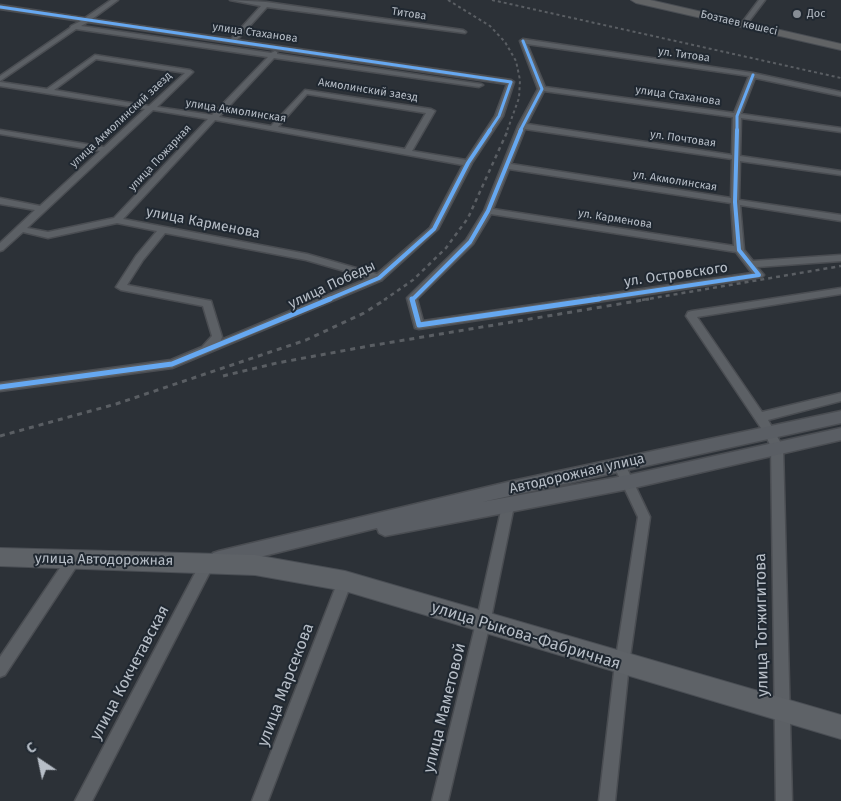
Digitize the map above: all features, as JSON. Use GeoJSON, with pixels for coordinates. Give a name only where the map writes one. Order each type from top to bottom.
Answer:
{"type":"FeatureCollection","features":[{"type":"Feature","properties":{"kind":"highway","name":"Бозтаев көшесі"},"geometry":{"type":"LineString","coordinates":[[636,0],[841,40]]}},
{"type":"Feature","properties":{"kind":"highway","name":"Бозтаев көшесі"},"geometry":{"type":"LineString","coordinates":[[662,0],[841,47]]}},
{"type":"Feature","properties":{"kind":"main road","name":"Автодорожная улица"},"geometry":{"type":"LineString","coordinates":[[208,562],[619,464],[726,441],[765,424],[841,417]]}},
{"type":"Feature","properties":{"kind":"main road","name":"Автодорожная улица"},"geometry":{"type":"LineString","coordinates":[[314,536],[336,536],[508,506],[629,482],[841,434]]}},
{"type":"Feature","properties":{"kind":"main road","name":"улица Автодорожная"},"geometry":{"type":"LineString","coordinates":[[0,557],[208,562]]}},
{"type":"Feature","properties":{"kind":"main road","name":"улица Рыкова-Фабричная"},"geometry":{"type":"LineString","coordinates":[[208,562],[255,565],[344,581],[841,727]]}},
{"type":"Feature","properties":{"kind":"street"},"geometry":{"type":"LineString","coordinates":[[0,79],[73,27],[115,0]]}},
{"type":"Feature","properties":{"kind":"street","name":"Титова"},"geometry":{"type":"LineString","coordinates":[[233,0],[463,32]]}},
{"type":"Feature","properties":{"kind":"street"},"geometry":{"type":"LineString","coordinates":[[277,6],[284,0]]}},
{"type":"Feature","properties":{"kind":"street"},"geometry":{"type":"LineString","coordinates":[[746,22],[762,0]]}},
{"type":"Feature","properties":{"kind":"street"},"geometry":{"type":"LineString","coordinates":[[233,40],[266,4]]}},
{"type":"Feature","properties":{"kind":"street","name":"улица Стаханова"},"geometry":{"type":"LineString","coordinates":[[0,7],[88,18],[506,80]]}},
{"type":"Feature","properties":{"kind":"street"},"geometry":{"type":"LineString","coordinates":[[73,27],[479,85]]}},
{"type":"Feature","properties":{"kind":"street","name":"ул. Титова"},"geometry":{"type":"LineString","coordinates":[[542,89],[523,42],[753,75],[841,94]]}},
{"type":"Feature","properties":{"kind":"street","name":"улица Пожарная"},"geometry":{"type":"LineString","coordinates":[[117,220],[282,47]]}},
{"type":"Feature","properties":{"kind":"street","name":"улица Акмолинский заезд"},"geometry":{"type":"LineString","coordinates":[[0,248],[190,72],[95,57],[49,90]]}},
{"type":"Feature","properties":{"kind":"street","name":"ул. Островского"},"geometry":{"type":"LineString","coordinates":[[488,211],[470,242],[412,298],[419,325],[759,274],[739,250],[735,202],[736,116],[753,75]]}},
{"type":"Feature","properties":{"kind":"street","name":"улица Победы"},"geometry":{"type":"LineString","coordinates":[[0,387],[172,364],[203,353],[379,278],[434,229],[468,163],[499,116],[511,82],[506,80]]}},
{"type":"Feature","properties":{"kind":"street","name":"улица Акмолинская"},"geometry":{"type":"LineString","coordinates":[[0,84],[49,90],[151,109],[408,151],[468,163]]}},
{"type":"Feature","properties":{"kind":"street"},"geometry":{"type":"LineString","coordinates":[[488,211],[522,126],[542,89]]}},
{"type":"Feature","properties":{"kind":"street","name":"улица Стаханова"},"geometry":{"type":"LineString","coordinates":[[542,89],[841,130]]}},
{"type":"Feature","properties":{"kind":"street","name":"Акмолинский заезд"},"geometry":{"type":"LineString","coordinates":[[273,128],[304,92],[431,112],[408,151]]}},
{"type":"Feature","properties":{"kind":"street","name":"ул. Почтовая"},"geometry":{"type":"LineString","coordinates":[[522,126],[841,173]]}},
{"type":"Feature","properties":{"kind":"street"},"geometry":{"type":"LineString","coordinates":[[0,132],[107,150]]}},
{"type":"Feature","properties":{"kind":"street","name":"ул. Акмолинская"},"geometry":{"type":"LineString","coordinates":[[506,166],[841,218]]}},
{"type":"Feature","properties":{"kind":"street"},"geometry":{"type":"LineString","coordinates":[[0,200],[42,209]]}},
{"type":"Feature","properties":{"kind":"street","name":"ул. Карменова"},"geometry":{"type":"LineString","coordinates":[[488,211],[739,250]]}},
{"type":"Feature","properties":{"kind":"street","name":"улица Карменова"},"geometry":{"type":"LineString","coordinates":[[21,229],[48,235],[117,220],[307,257],[379,278]]}},
{"type":"Feature","properties":{"kind":"street"},"geometry":{"type":"LineString","coordinates":[[163,229],[139,258],[121,287],[207,303],[217,337],[203,353]]}},
{"type":"Feature","properties":{"kind":"street"},"geometry":{"type":"LineString","coordinates":[[750,264],[841,258]]}},
{"type":"Feature","properties":{"kind":"street"},"geometry":{"type":"LineString","coordinates":[[777,448],[765,424],[692,318],[692,314],[841,291]]}},
{"type":"Feature","properties":{"kind":"street"},"geometry":{"type":"LineString","coordinates":[[765,424],[841,397]]}},
{"type":"Feature","properties":{"kind":"street"},"geometry":{"type":"LineString","coordinates":[[726,441],[737,457]]}},
{"type":"Feature","properties":{"kind":"street","name":"улица Тогжигитова"},"geometry":{"type":"LineString","coordinates":[[777,448],[784,801]]}},
{"type":"Feature","properties":{"kind":"street"},"geometry":{"type":"LineString","coordinates":[[607,801],[622,664],[644,517],[619,464]]}},
{"type":"Feature","properties":{"kind":"street","name":"улица Маметовой"},"geometry":{"type":"LineString","coordinates":[[440,801],[483,623],[508,506]]}},
{"type":"Feature","properties":{"kind":"street"},"geometry":{"type":"LineString","coordinates":[[0,670],[73,560]]}},
{"type":"Feature","properties":{"kind":"street","name":"улица Кокчетавская"},"geometry":{"type":"LineString","coordinates":[[83,801],[208,562]]}},
{"type":"Feature","properties":{"kind":"street","name":"улица Марсекова"},"geometry":{"type":"LineString","coordinates":[[260,801],[344,581]]}},
{"type":"Feature","properties":{"kind":"railway"},"geometry":{"type":"LineString","coordinates":[[448,0],[490,26],[505,42],[516,61],[520,80],[519,98],[507,131]]}},
{"type":"Feature","properties":{"kind":"railway"},"geometry":{"type":"LineString","coordinates":[[492,0],[841,78]]}},
{"type":"Feature","properties":{"kind":"railway"},"geometry":{"type":"LineString","coordinates":[[384,300],[413,280],[446,248],[468,218],[508,130]]}},
{"type":"Feature","properties":{"kind":"railway"},"geometry":{"type":"LineString","coordinates":[[642,300],[841,266]]}},
{"type":"Feature","properties":{"kind":"railway"},"geometry":{"type":"LineString","coordinates":[[0,436],[116,404],[306,340],[364,313],[386,299]]}},
{"type":"Feature","properties":{"kind":"railway"},"geometry":{"type":"LineString","coordinates":[[223,376],[277,363],[369,346],[649,299]]}},
{"type":"Feature","properties":{"kind":"cycle path"},"geometry":{"type":"LineString","coordinates":[[0,7],[511,82],[499,116],[468,163],[434,229],[379,278],[172,364],[0,387]]}},
{"type":"Feature","properties":{"kind":"cycle path"},"geometry":{"type":"LineString","coordinates":[[523,41],[542,89],[522,126],[488,211],[470,242],[412,298],[419,325],[759,275],[739,250],[735,202],[737,116],[753,75]]}},
{"type":"Feature","properties":{"kind":"place","name":"Дос"},"geometry":{"type":"Point","coordinates":[797,14]}}]}
